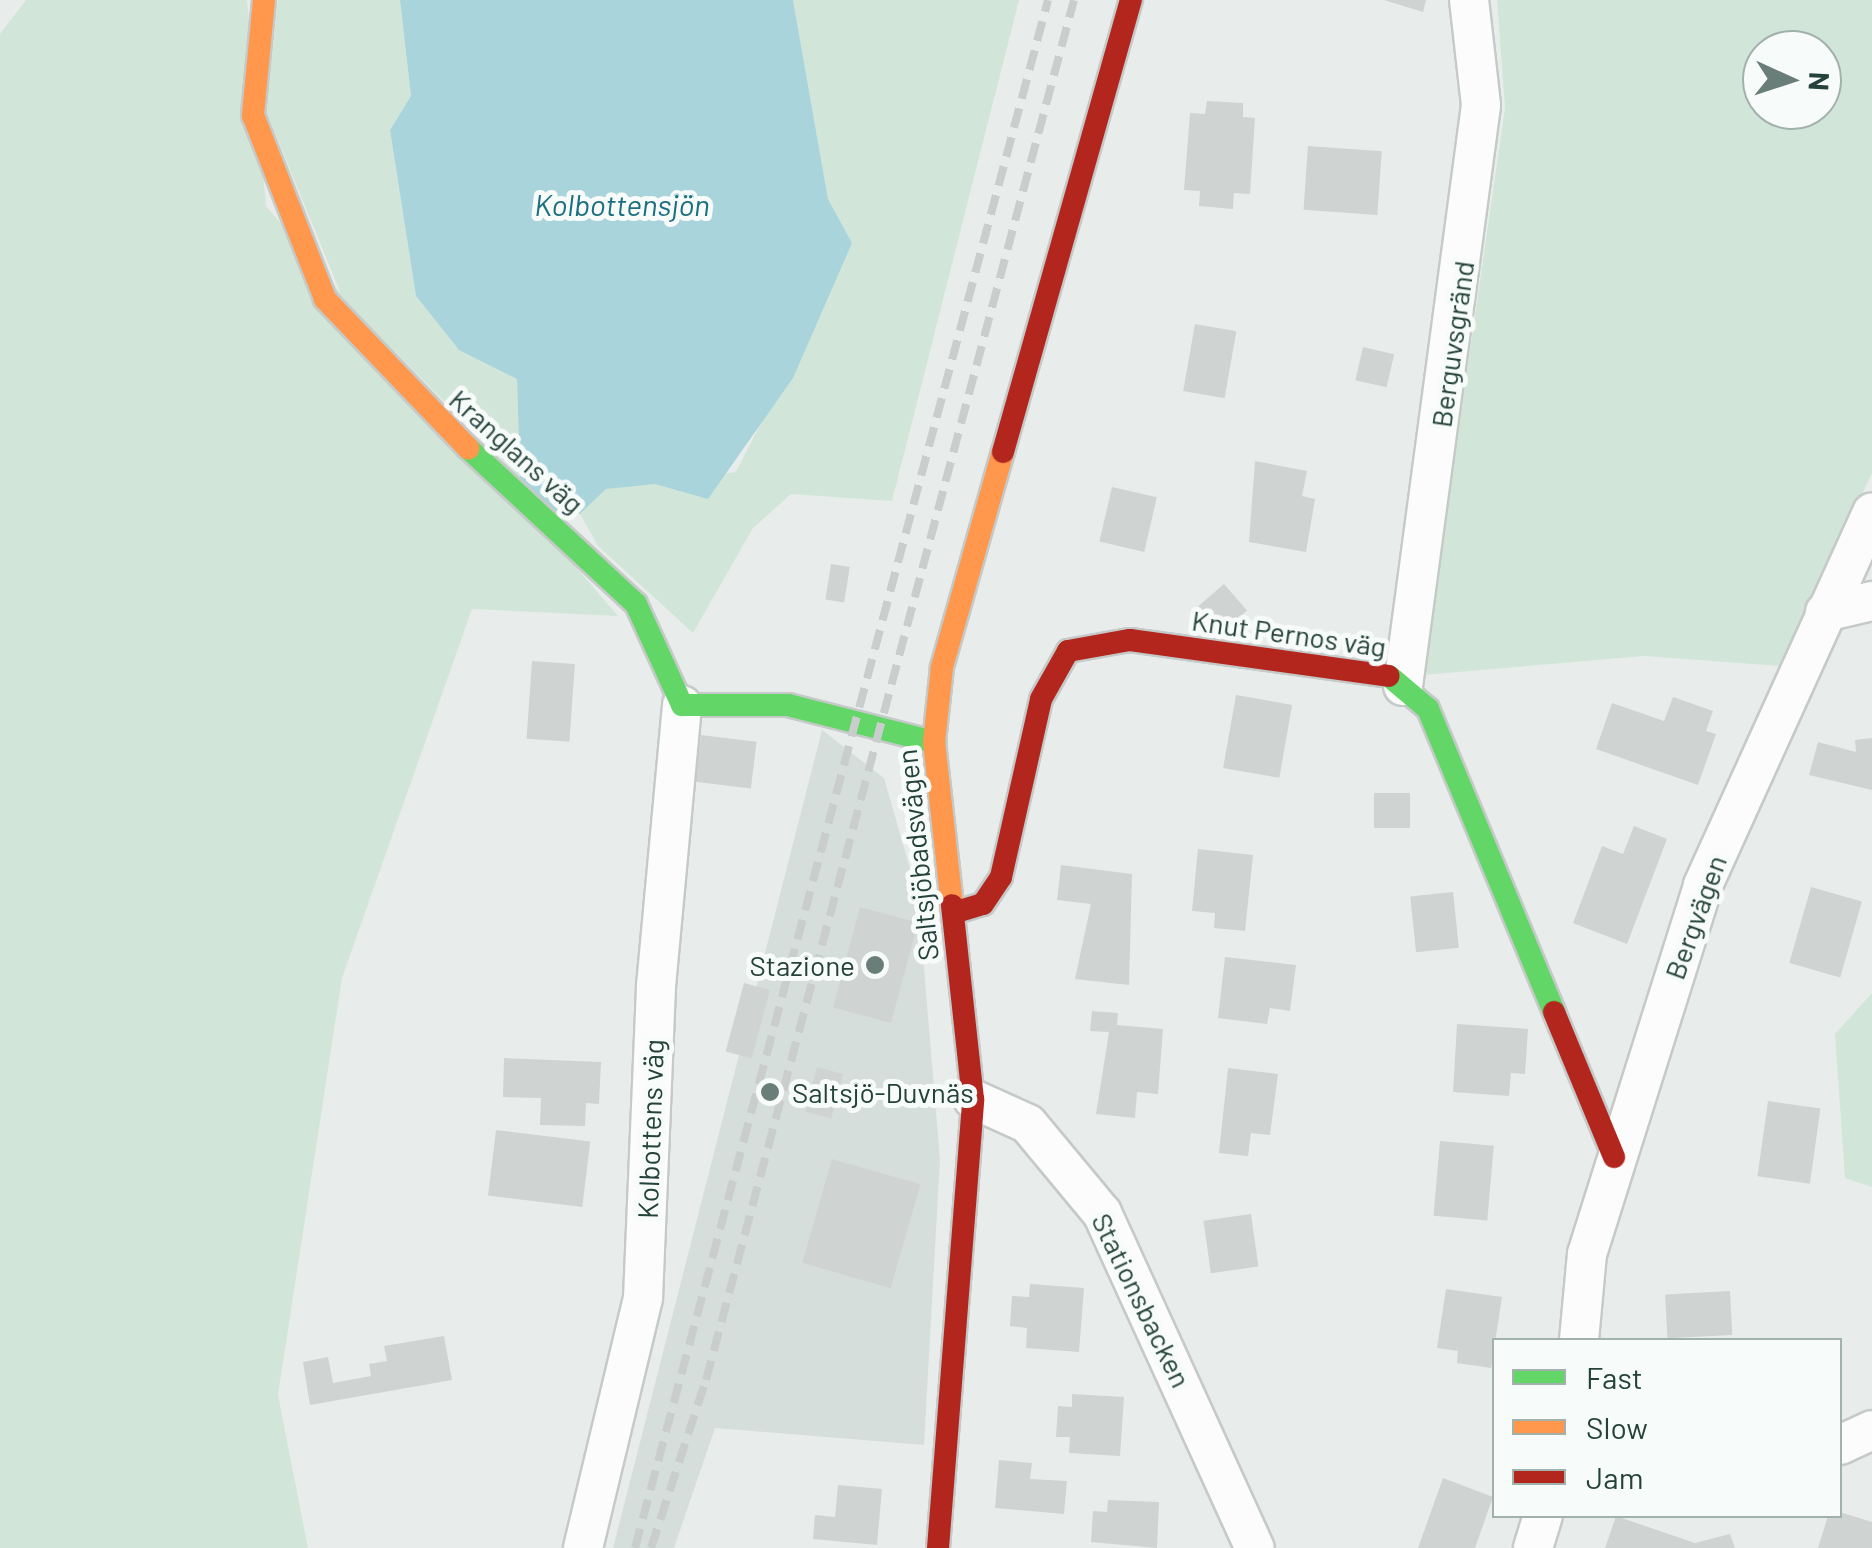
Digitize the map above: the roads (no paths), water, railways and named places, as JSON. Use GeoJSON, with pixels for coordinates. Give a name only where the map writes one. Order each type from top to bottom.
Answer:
{"type":"FeatureCollection","features":[{"type":"Feature","properties":{"kind":"street","name":"Kranglans väg"},"geometry":{"type":"LineString","coordinates":[[264,0],[252,115],[325,299],[392,378],[636,604],[682,705]]}},
{"type":"Feature","properties":{"kind":"street","name":"Saltsjöbadsvägen"},"geometry":{"type":"LineString","coordinates":[[938,1548],[973,1100],[934,742],[955,598],[1131,0]]}},
{"type":"Feature","properties":{"kind":"street","name":"Berguvsgränd"},"geometry":{"type":"LineString","coordinates":[[1403,686],[1481,106],[1469,0]]}},
{"type":"Feature","properties":{"kind":"street","name":"Bergvägen"},"geometry":{"type":"LineString","coordinates":[[1579,1338],[1587,1254],[1614,1157],[1703,885],[1872,513]]}},
{"type":"Feature","properties":{"kind":"street"},"geometry":{"type":"LineString","coordinates":[[1826,612],[1872,601]]}},
{"type":"Feature","properties":{"kind":"street","name":"Knut Pernos väg"},"geometry":{"type":"LineString","coordinates":[[952,913],[983,904],[1001,876],[1041,700],[1068,650],[1130,640],[1392,676],[1428,709],[1614,1157]]}},
{"type":"Feature","properties":{"kind":"street"},"geometry":{"type":"LineString","coordinates":[[682,705],[788,705],[934,742]]}},
{"type":"Feature","properties":{"kind":"street","name":"Kolbottens väg"},"geometry":{"type":"LineString","coordinates":[[583,1548],[643,1298],[656,986],[682,705]]}},
{"type":"Feature","properties":{"kind":"street","name":"Stationsbacken"},"geometry":{"type":"LineString","coordinates":[[973,1100],[1028,1124],[1102,1214],[1254,1548]]}},
{"type":"Feature","properties":{"kind":"street"},"geometry":{"type":"LineString","coordinates":[[1842,1444],[1872,1430]]}},
{"type":"Feature","properties":{"kind":"street"},"geometry":{"type":"LineString","coordinates":[[1533,1548],[1542,1518]]}},
{"type":"Feature","properties":{"kind":"water","name":"Kolbottensjön"},"geometry":{"type":"Polygon","coordinates":[[[400,0],[793,0],[828,199],[852,243],[793,378],[708,499],[655,484],[606,489],[580,514],[555,511],[520,478],[517,379],[459,350],[416,296],[390,130],[411,96],[400,0]]]}},
{"type":"Feature","properties":{"kind":"railway"},"geometry":{"type":"LineString","coordinates":[[635,1548],[1048,0]]}},
{"type":"Feature","properties":{"kind":"railway"},"geometry":{"type":"LineString","coordinates":[[651,1548],[706,1380],[1074,0]]}},
{"type":"Feature","properties":{"kind":"place","name":"Stazione"},"geometry":{"type":"Point","coordinates":[875,965]}},
{"type":"Feature","properties":{"kind":"place","name":"Saltsjö-Duvnäs"},"geometry":{"type":"Point","coordinates":[770,1092]}}]}
